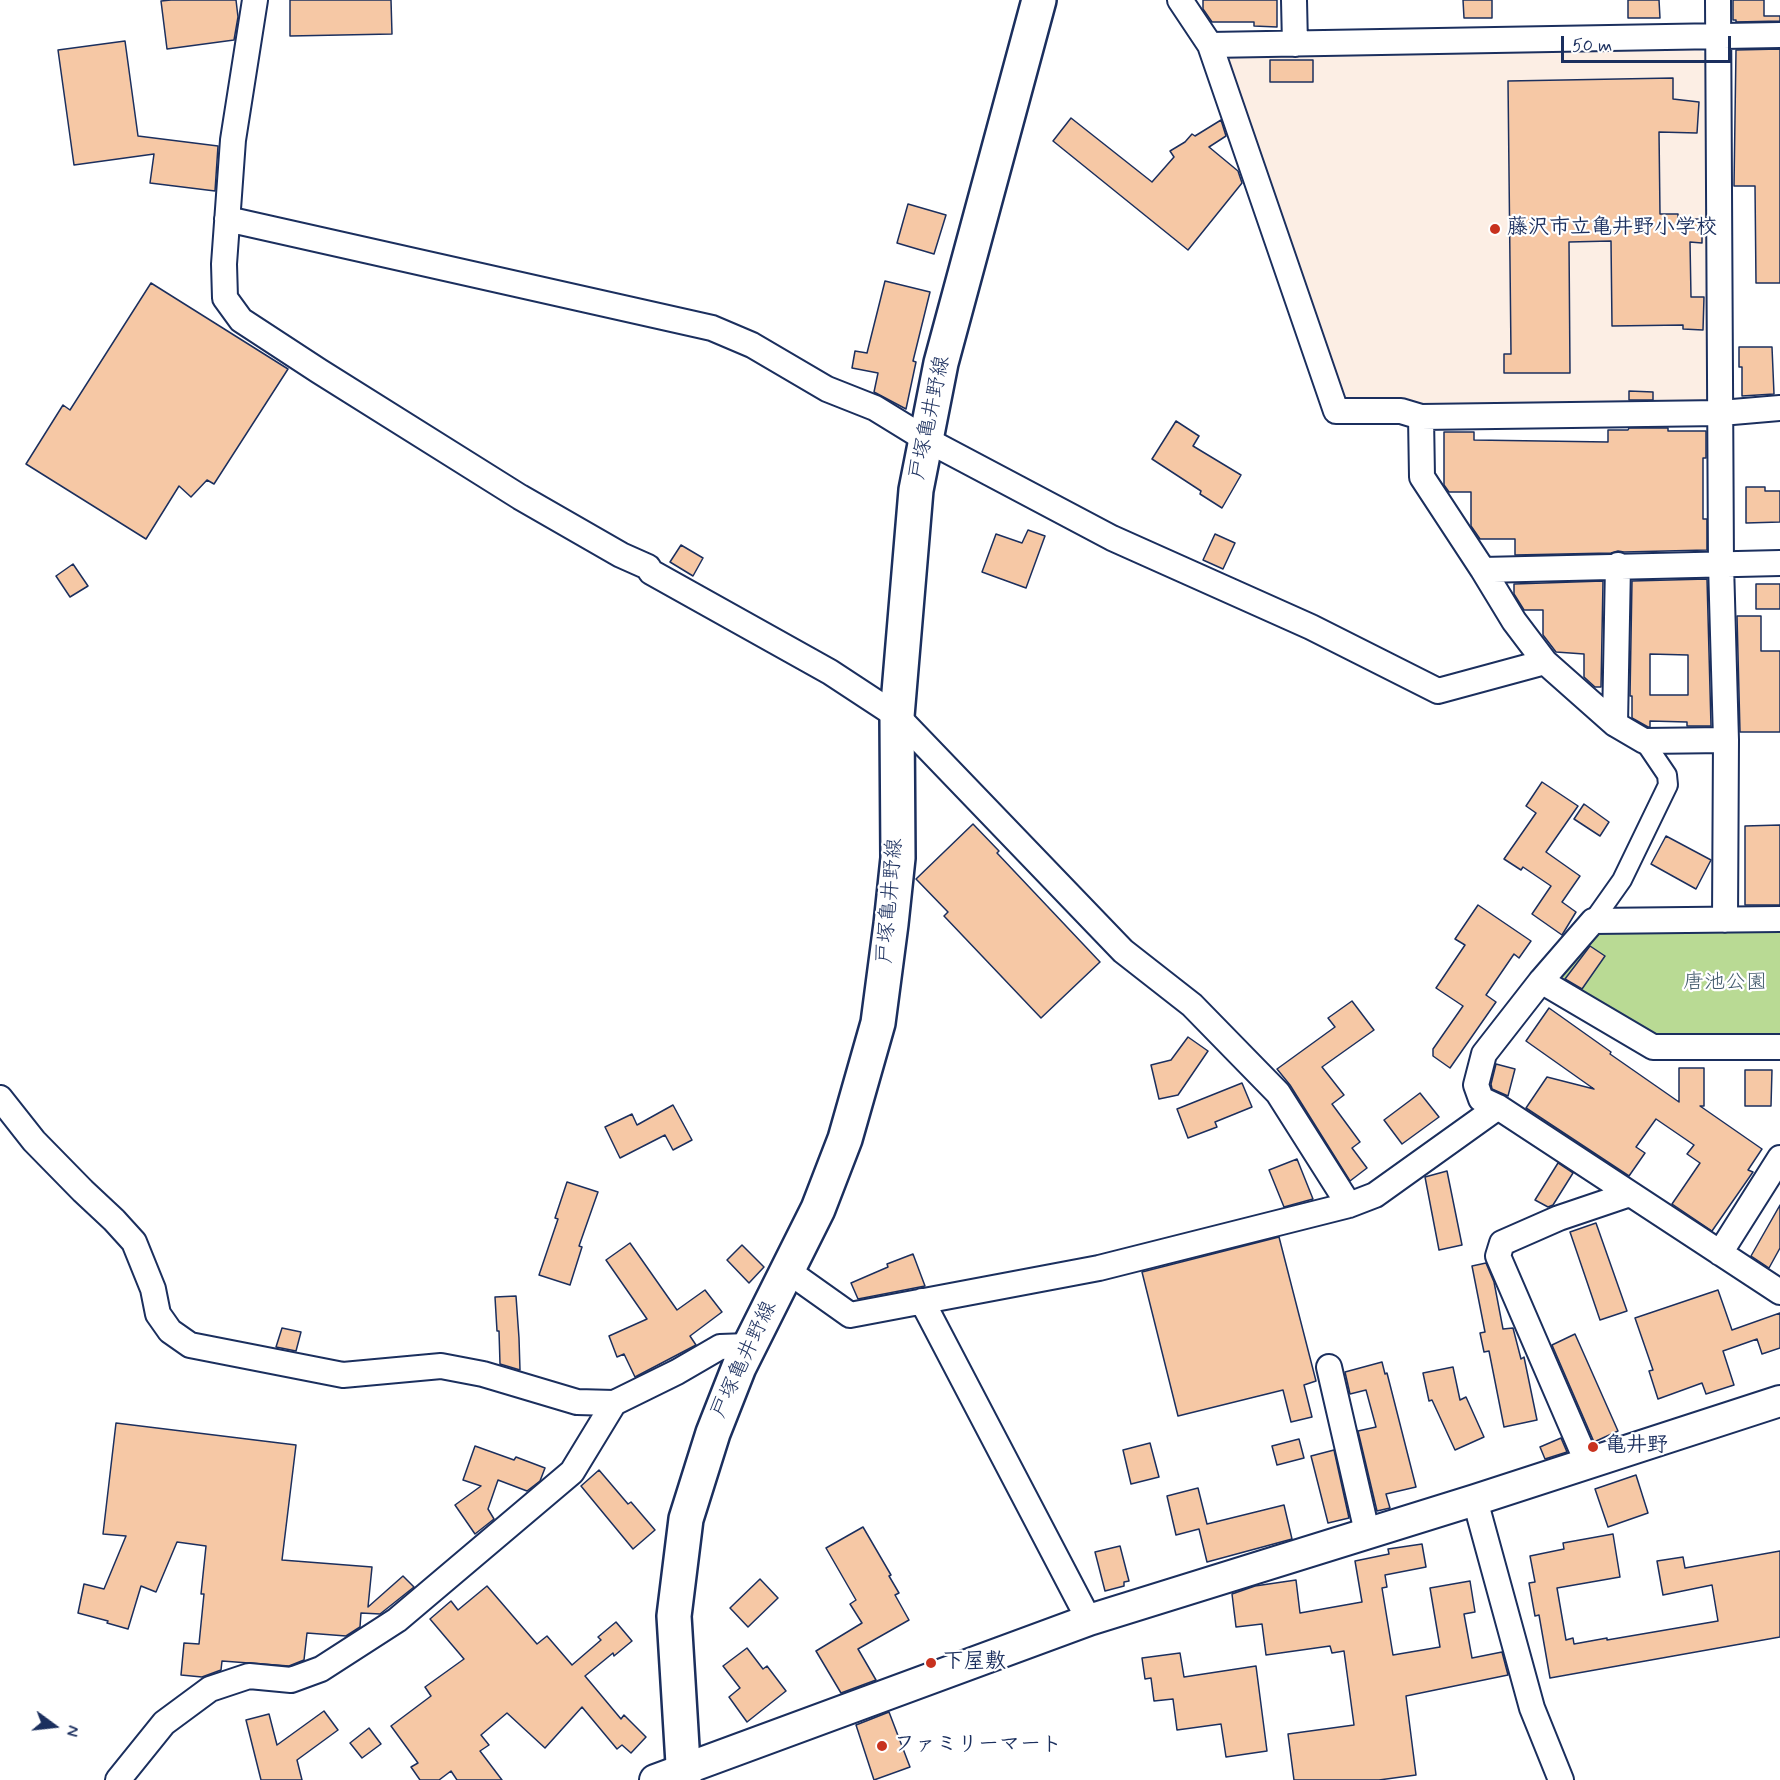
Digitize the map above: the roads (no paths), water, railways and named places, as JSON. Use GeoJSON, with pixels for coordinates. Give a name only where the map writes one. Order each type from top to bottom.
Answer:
{"type":"FeatureCollection","features":[{"type":"Feature","properties":{"kind":"main road","name":"戸塚亀井野線"},"geometry":{"type":"LineString","coordinates":[[674,1777],[674,1616],[686,1519],[713,1433],[748,1346],[818,1209],[845,1139],[878,1023],[898,858],[897,716],[916,489],[941,363],[1039,0]]}},
{"type":"Feature","properties":{"kind":"street"},"geometry":{"type":"LineString","coordinates":[[255,0],[233,140],[224,264],[225,298],[241,320],[520,497],[621,555],[648,567],[651,572],[830,672],[897,716],[1123,951],[1192,1005],[1278,1093],[1349,1205]]}},
{"type":"Feature","properties":{"kind":"street"},"geometry":{"type":"LineString","coordinates":[[1180,0],[1210,45],[1336,411],[1401,411],[1421,417],[1721,413],[1780,408]]}},
{"type":"Feature","properties":{"kind":"street"},"geometry":{"type":"LineString","coordinates":[[1294,0],[1295,44]]}},
{"type":"Feature","properties":{"kind":"street"},"geometry":{"type":"LineString","coordinates":[[1718,0],[1721,564],[1726,740],[1725,920]]}},
{"type":"Feature","properties":{"kind":"street"},"geometry":{"type":"LineString","coordinates":[[1210,45],[1780,34]]}},
{"type":"Feature","properties":{"kind":"street"},"geometry":{"type":"LineString","coordinates":[[227,219],[712,328],[752,345],[827,389],[875,408],[927,440],[1112,538],[1311,627],[1438,691],[1545,662]]}},
{"type":"Feature","properties":{"kind":"street"},"geometry":{"type":"LineString","coordinates":[[1421,417],[1422,477],[1514,621],[1545,662],[1615,724],[1644,741],[1667,775],[1668,785],[1622,880],[1593,921],[1541,981],[1484,1054],[1476,1085],[1481,1099],[1498,1107],[1780,1292]]}},
{"type":"Feature","properties":{"kind":"street"},"geometry":{"type":"LineString","coordinates":[[1483,570],[1618,565],[1780,563]]}},
{"type":"Feature","properties":{"kind":"street"},"geometry":{"type":"LineString","coordinates":[[1615,724],[1618,565]]}},
{"type":"Feature","properties":{"kind":"street"},"geometry":{"type":"LineString","coordinates":[[1644,741],[1726,740]]}},
{"type":"Feature","properties":{"kind":"street"},"geometry":{"type":"LineString","coordinates":[[1593,921],[1780,919]]}},
{"type":"Feature","properties":{"kind":"street"},"geometry":{"type":"LineString","coordinates":[[1541,981],[1653,1047],[1780,1047]]}},
{"type":"Feature","properties":{"kind":"street"},"geometry":{"type":"LineString","coordinates":[[0,1098],[34,1141],[134,1242],[150,1281],[158,1314],[171,1331],[190,1345],[343,1376],[441,1366],[483,1374],[577,1402],[614,1403],[677,1372],[720,1347],[748,1346]]}},
{"type":"Feature","properties":{"kind":"street"},"geometry":{"type":"LineString","coordinates":[[788,1270],[850,1315],[1099,1268],[1349,1205],[1375,1195],[1498,1107]]}},
{"type":"Feature","properties":{"kind":"street"},"geometry":{"type":"LineString","coordinates":[[1720,1253],[1780,1158]]}},
{"type":"Feature","properties":{"kind":"street"},"geometry":{"type":"LineString","coordinates":[[1587,1462],[1498,1256],[1502,1244],[1559,1218],[1630,1194]]}},
{"type":"Feature","properties":{"kind":"street"},"geometry":{"type":"LineString","coordinates":[[922,1301],[1089,1620]]}},
{"type":"Feature","properties":{"kind":"street"},"geometry":{"type":"LineString","coordinates":[[1329,1367],[1366,1532]]}},
{"type":"Feature","properties":{"kind":"street"},"geometry":{"type":"LineString","coordinates":[[674,1777],[1089,1620],[1366,1532],[1475,1500],[1780,1401]]}},
{"type":"Feature","properties":{"kind":"street"},"geometry":{"type":"LineString","coordinates":[[118,1780],[164,1723],[210,1689],[249,1676],[291,1680],[301,1677],[321,1669],[397,1620],[572,1472],[614,1403]]}},
{"type":"Feature","properties":{"kind":"street"},"geometry":{"type":"LineString","coordinates":[[1475,1500],[1532,1708],[1561,1780]]}},
{"type":"Feature","properties":{"kind":"place","name":"藤沢市立亀井野小学校"},"geometry":{"type":"Point","coordinates":[1495,229]}},
{"type":"Feature","properties":{"kind":"place","name":"亀井野"},"geometry":{"type":"Point","coordinates":[1593,1447]}},
{"type":"Feature","properties":{"kind":"place","name":"下屋敷"},"geometry":{"type":"Point","coordinates":[931,1663]}},
{"type":"Feature","properties":{"kind":"place","name":"ファミリーマート"},"geometry":{"type":"Point","coordinates":[882,1746]}},
{"type":"Feature","properties":{"kind":"park label","name":"唐池公園"},"geometry":{"type":"Point","coordinates":[1725,984]}}]}
